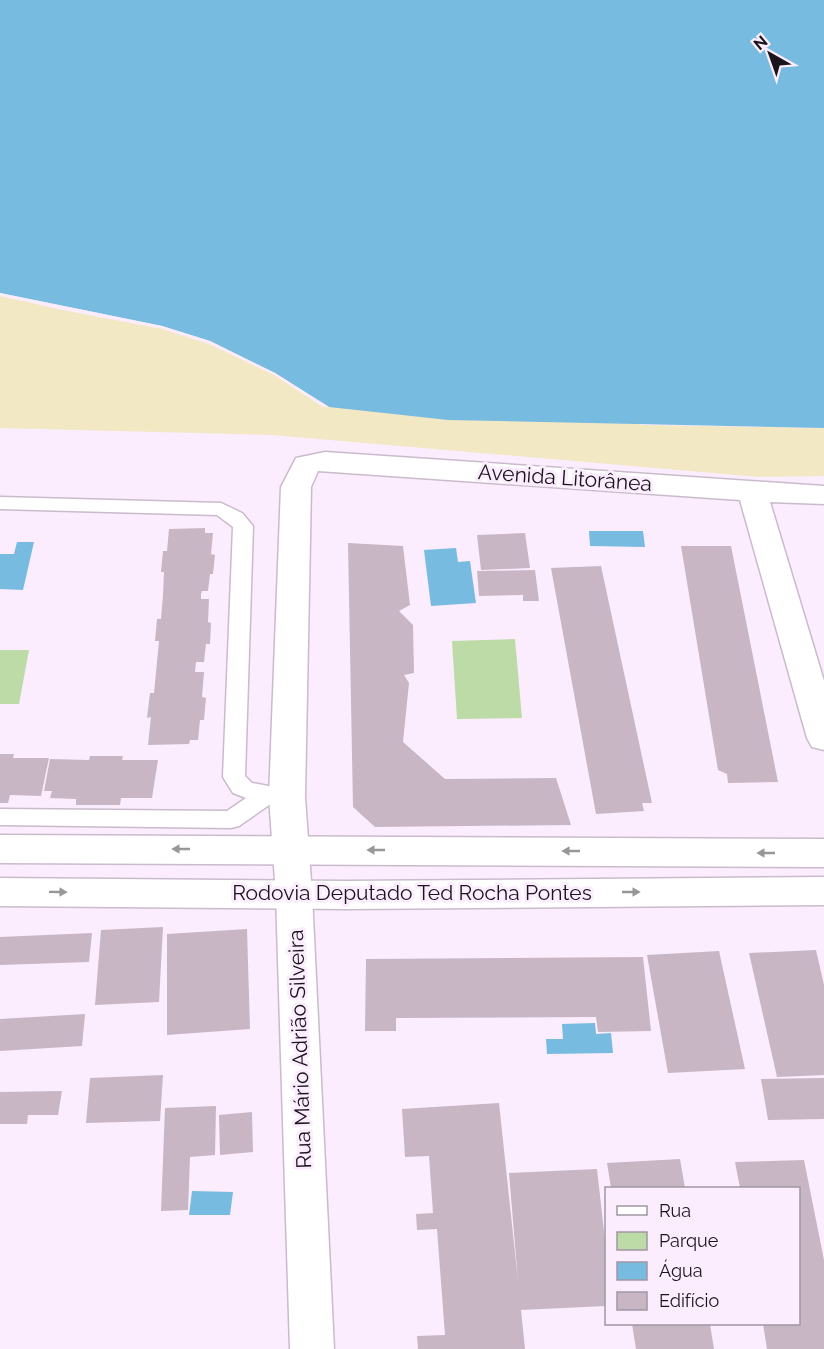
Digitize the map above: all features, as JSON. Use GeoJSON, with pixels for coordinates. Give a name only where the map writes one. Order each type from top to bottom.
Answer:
{"type":"FeatureCollection","features":[{"type":"Feature","properties":{"kind":"street","name":"Avenida Litorânea"},"geometry":{"type":"LineString","coordinates":[[306,464],[325,461],[824,495]]}},
{"type":"Feature","properties":{"kind":"street","name":"Rua Mário Adrião Silveira"},"geometry":{"type":"LineString","coordinates":[[306,464],[296,487],[277,796],[289,850],[294,895],[312,1349]]}},
{"type":"Feature","properties":{"kind":"street"},"geometry":{"type":"LineString","coordinates":[[752,491],[824,738]]}},
{"type":"Feature","properties":{"kind":"street","name":"Rodovia Deputado Ted Rocha Pontes"},"geometry":{"type":"LineString","coordinates":[[0,849],[824,853]]}},
{"type":"Feature","properties":{"kind":"street","name":"Rodovia Deputado Ted Rocha Pontes"},"geometry":{"type":"LineString","coordinates":[[0,891],[294,895],[824,891]]}},
{"type":"Feature","properties":{"kind":"lane"},"geometry":{"type":"LineString","coordinates":[[0,503],[220,509],[235,517],[243,526],[233,771],[241,787],[277,796]]}},
{"type":"Feature","properties":{"kind":"lane"},"geometry":{"type":"LineString","coordinates":[[0,817],[231,820],[277,796]]}},
{"type":"Feature","properties":{"kind":"green space"},"geometry":{"type":"Polygon","coordinates":[[[515,639],[522,718],[457,719],[452,641],[515,639]]]}},
{"type":"Feature","properties":{"kind":"green space"},"geometry":{"type":"Polygon","coordinates":[[[0,650],[29,650],[19,704],[0,704],[0,650]]]}},
{"type":"Feature","properties":{"kind":"sand"},"geometry":{"type":"Polygon","coordinates":[[[0,293],[642,425],[824,428],[824,476],[759,477],[272,435],[0,428],[0,293]]]}},
{"type":"Feature","properties":{"kind":"water"},"geometry":{"type":"Polygon","coordinates":[[[0,0],[824,0],[824,428],[448,420],[329,407],[275,373],[210,341],[162,326],[0,293],[0,0]]]}},
{"type":"Feature","properties":{"kind":"water"},"geometry":{"type":"Polygon","coordinates":[[[589,531],[643,531],[645,547],[590,546],[589,531]]]}},
{"type":"Feature","properties":{"kind":"water"},"geometry":{"type":"Polygon","coordinates":[[[17,542],[34,542],[23,590],[0,589],[0,554],[14,554],[17,542]]]}},
{"type":"Feature","properties":{"kind":"water"},"geometry":{"type":"Polygon","coordinates":[[[456,548],[458,562],[470,561],[476,603],[431,606],[424,550],[456,548]]]}},
{"type":"Feature","properties":{"kind":"water"},"geometry":{"type":"Polygon","coordinates":[[[595,1023],[596,1034],[611,1033],[613,1053],[547,1054],[546,1039],[563,1039],[562,1024],[595,1023]]]}},
{"type":"Feature","properties":{"kind":"water"},"geometry":{"type":"Polygon","coordinates":[[[192,1191],[233,1192],[230,1215],[189,1215],[192,1191]]]}},
{"type":"Feature","properties":{"kind":"pier"},"geometry":{"type":"Polygon","coordinates":[[[0,293],[162,326],[210,341],[275,373],[329,407],[323,407],[274,375],[209,344],[162,329],[0,296],[0,293]]]}},
{"type":"Feature","properties":{"kind":"building"},"geometry":{"type":"Polygon","coordinates":[[[205,528],[205,533],[213,533],[211,554],[215,555],[208,591],[202,591],[201,594],[201,599],[209,599],[210,644],[206,644],[204,662],[196,662],[195,672],[204,672],[202,697],[206,698],[204,720],[200,720],[198,740],[190,740],[189,744],[148,745],[151,717],[147,718],[150,693],[154,693],[159,641],[155,641],[157,619],[161,619],[163,595],[164,572],[161,572],[163,551],[167,551],[169,529],[205,528]]]}},
{"type":"Feature","properties":{"kind":"building"},"geometry":{"type":"Polygon","coordinates":[[[525,533],[530,568],[481,570],[477,535],[525,533]]]}},
{"type":"Feature","properties":{"kind":"building"},"geometry":{"type":"Polygon","coordinates":[[[348,543],[403,546],[410,605],[399,611],[413,625],[414,673],[404,675],[409,683],[403,742],[445,779],[556,778],[571,825],[375,827],[353,807],[348,543]]]}},
{"type":"Feature","properties":{"kind":"building"},"geometry":{"type":"Polygon","coordinates":[[[681,546],[731,546],[778,782],[728,783],[727,774],[718,770],[681,546]]]}},
{"type":"Feature","properties":{"kind":"building"},"geometry":{"type":"Polygon","coordinates":[[[601,566],[652,803],[642,803],[644,811],[596,814],[551,568],[601,566]]]}},
{"type":"Feature","properties":{"kind":"building"},"geometry":{"type":"Polygon","coordinates":[[[535,570],[539,601],[523,601],[523,595],[479,596],[477,571],[535,570]]]}},
{"type":"Feature","properties":{"kind":"building"},"geometry":{"type":"Polygon","coordinates":[[[0,754],[14,754],[13,758],[49,758],[41,796],[10,795],[8,803],[0,803],[0,754]]]}},
{"type":"Feature","properties":{"kind":"building"},"geometry":{"type":"Polygon","coordinates":[[[90,756],[123,756],[122,760],[158,760],[152,798],[121,798],[120,805],[76,805],[76,799],[50,798],[52,791],[44,791],[50,759],[89,760],[90,756]]]}},
{"type":"Feature","properties":{"kind":"building"},"geometry":{"type":"Polygon","coordinates":[[[163,927],[159,1002],[95,1005],[101,930],[163,927]]]}},
{"type":"Feature","properties":{"kind":"building"},"geometry":{"type":"Polygon","coordinates":[[[247,929],[250,1029],[167,1035],[167,934],[247,929]]]}},
{"type":"Feature","properties":{"kind":"building"},"geometry":{"type":"Polygon","coordinates":[[[92,933],[89,962],[0,965],[0,937],[92,933]]]}},
{"type":"Feature","properties":{"kind":"building"},"geometry":{"type":"Polygon","coordinates":[[[816,950],[824,985],[824,1075],[777,1077],[749,953],[816,950]]]}},
{"type":"Feature","properties":{"kind":"building"},"geometry":{"type":"Polygon","coordinates":[[[719,951],[745,1069],[668,1073],[647,955],[719,951]]]}},
{"type":"Feature","properties":{"kind":"building"},"geometry":{"type":"Polygon","coordinates":[[[643,957],[651,1031],[598,1032],[596,1017],[396,1018],[396,1031],[365,1031],[366,959],[643,957]]]}},
{"type":"Feature","properties":{"kind":"building"},"geometry":{"type":"Polygon","coordinates":[[[85,1014],[82,1046],[0,1051],[0,1019],[85,1014]]]}},
{"type":"Feature","properties":{"kind":"building"},"geometry":{"type":"Polygon","coordinates":[[[163,1075],[160,1121],[86,1123],[90,1078],[163,1075]]]}},
{"type":"Feature","properties":{"kind":"building"},"geometry":{"type":"Polygon","coordinates":[[[824,1078],[824,1119],[768,1120],[761,1079],[824,1078]]]}},
{"type":"Feature","properties":{"kind":"building"},"geometry":{"type":"Polygon","coordinates":[[[62,1091],[58,1115],[28,1115],[27,1124],[0,1124],[0,1092],[62,1091]]]}},
{"type":"Feature","properties":{"kind":"building"},"geometry":{"type":"Polygon","coordinates":[[[499,1103],[518,1281],[509,1173],[597,1169],[605,1240],[605,1306],[521,1310],[525,1349],[418,1349],[417,1336],[445,1335],[437,1229],[417,1230],[416,1214],[433,1213],[429,1156],[405,1157],[402,1109],[499,1103]]]}},
{"type":"Feature","properties":{"kind":"building"},"geometry":{"type":"Polygon","coordinates":[[[216,1106],[215,1155],[190,1157],[188,1210],[161,1211],[165,1108],[216,1106]]]}},
{"type":"Feature","properties":{"kind":"building"},"geometry":{"type":"Polygon","coordinates":[[[252,1112],[253,1152],[220,1155],[219,1115],[252,1112]]]}},
{"type":"Feature","properties":{"kind":"building"},"geometry":{"type":"Polygon","coordinates":[[[680,1159],[685,1187],[611,1187],[607,1163],[680,1159]]]}},
{"type":"Feature","properties":{"kind":"building"},"geometry":{"type":"Polygon","coordinates":[[[804,1160],[824,1260],[824,1349],[767,1349],[763,1325],[800,1325],[800,1187],[740,1187],[735,1162],[804,1160]]]}},
{"type":"Feature","properties":{"kind":"building"},"geometry":{"type":"Polygon","coordinates":[[[632,1325],[710,1325],[714,1349],[636,1349],[632,1325]]]}}]}
